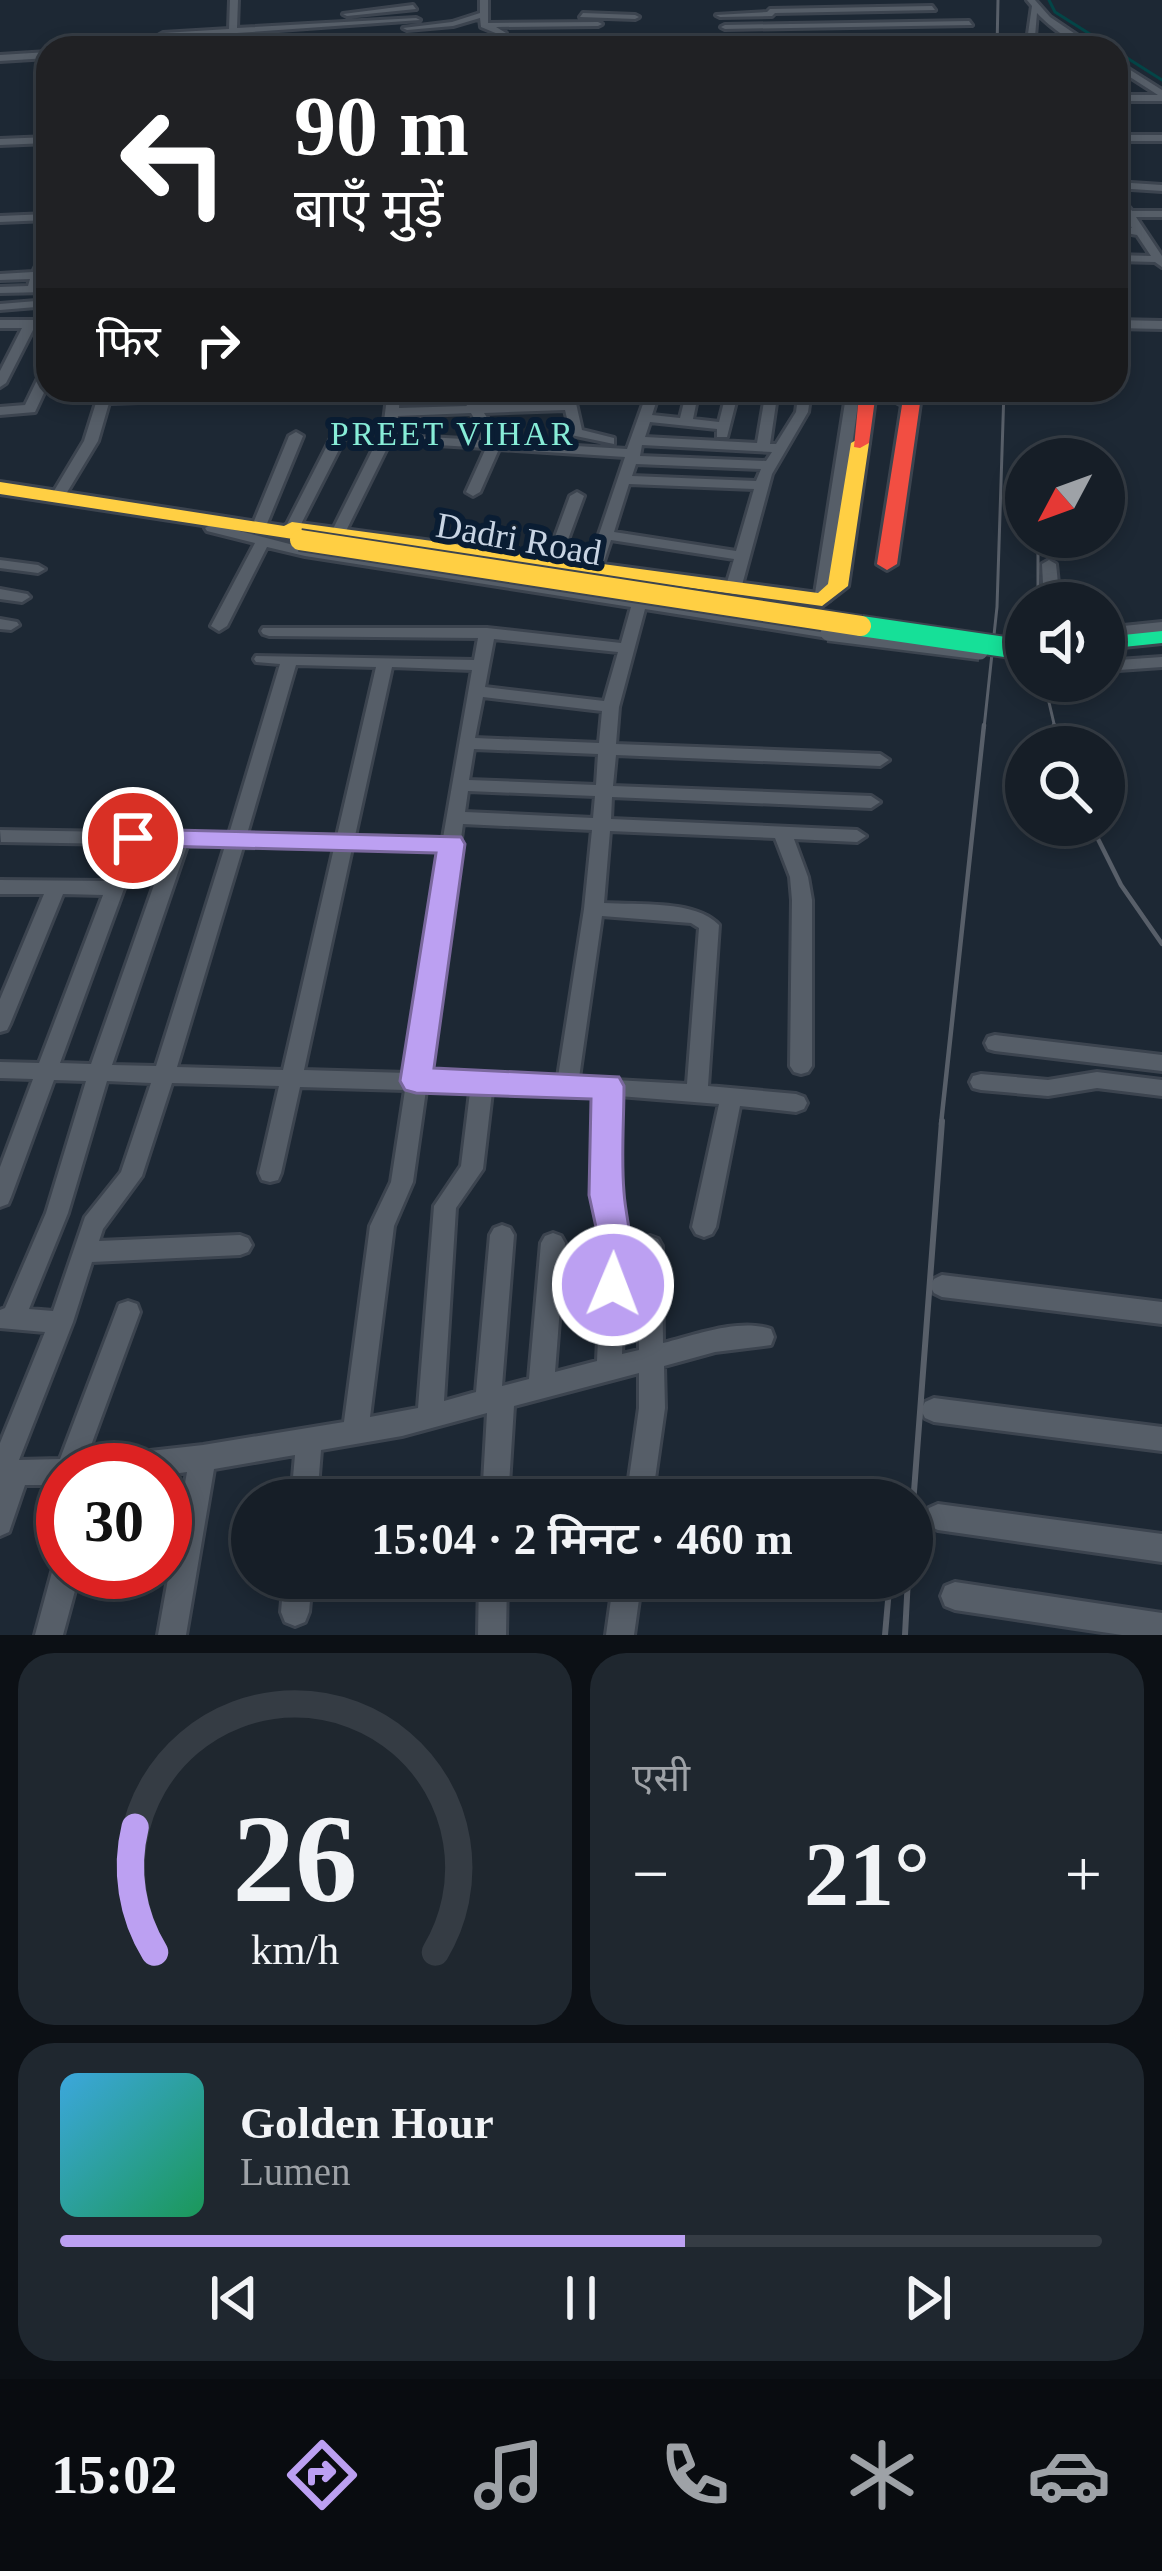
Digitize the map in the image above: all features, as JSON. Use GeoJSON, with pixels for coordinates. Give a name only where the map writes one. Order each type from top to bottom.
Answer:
{"type":"FeatureCollection","features":[{"type":"Feature","properties":{"kind":"street"},"geometry":{"type":"LineString","coordinates":[[233,36],[234,0]]}},
{"type":"Feature","properties":{"kind":"street"},"geometry":{"type":"LineString","coordinates":[[484,0],[484,20]]}},
{"type":"Feature","properties":{"kind":"street"},"geometry":{"type":"LineString","coordinates":[[633,0],[639,36]]}},
{"type":"Feature","properties":{"kind":"street"},"geometry":{"type":"LineString","coordinates":[[888,21],[903,0]]}},
{"type":"Feature","properties":{"kind":"street"},"geometry":{"type":"LineString","coordinates":[[239,36],[416,4],[417,24]]}},
{"type":"Feature","properties":{"kind":"street"},"geometry":{"type":"LineString","coordinates":[[1029,36],[1032,4],[1076,36]]}},
{"type":"Feature","properties":{"kind":"street"},"geometry":{"type":"LineString","coordinates":[[776,23],[888,21],[932,8]]}},
{"type":"Feature","properties":{"kind":"street"},"geometry":{"type":"LineString","coordinates":[[247,36],[484,20],[561,25],[634,16]]}},
{"type":"Feature","properties":{"kind":"street"},"geometry":{"type":"LineString","coordinates":[[687,36],[776,23],[970,19]]}},
{"type":"Feature","properties":{"kind":"street"},"geometry":{"type":"LineString","coordinates":[[727,27],[970,19]]}},
{"type":"Feature","properties":{"kind":"street"},"geometry":{"type":"LineString","coordinates":[[951,36],[970,19]]}},
{"type":"Feature","properties":{"kind":"street"},"geometry":{"type":"LineString","coordinates":[[484,20],[504,36]]}},
{"type":"Feature","properties":{"kind":"street"},"geometry":{"type":"LineString","coordinates":[[598,20],[600,36]]}},
{"type":"Feature","properties":{"kind":"street"},"geometry":{"type":"LineString","coordinates":[[888,21],[934,36]]}},
{"type":"Feature","properties":{"kind":"street"},"geometry":{"type":"LineString","coordinates":[[538,25],[540,36]]}},
{"type":"Feature","properties":{"kind":"street"},"geometry":{"type":"LineString","coordinates":[[561,25],[564,36]]}},
{"type":"Feature","properties":{"kind":"street"},"geometry":{"type":"LineString","coordinates":[[0,58],[36,56]]}},
{"type":"Feature","properties":{"kind":"street"},"geometry":{"type":"LineString","coordinates":[[1128,72],[1162,96]]}},
{"type":"Feature","properties":{"kind":"street"},"geometry":{"type":"LineString","coordinates":[[1128,90],[1148,113]]}},
{"type":"Feature","properties":{"kind":"street"},"geometry":{"type":"LineString","coordinates":[[1128,98],[1162,96]]}},
{"type":"Feature","properties":{"kind":"street"},"geometry":{"type":"LineString","coordinates":[[1128,138],[1162,138]]}},
{"type":"Feature","properties":{"kind":"street"},"geometry":{"type":"LineString","coordinates":[[0,142],[36,140]]}},
{"type":"Feature","properties":{"kind":"street"},"geometry":{"type":"LineString","coordinates":[[1128,186],[1162,188]]}},
{"type":"Feature","properties":{"kind":"street"},"geometry":{"type":"LineString","coordinates":[[1129,214],[1162,214]]}},
{"type":"Feature","properties":{"kind":"street"},"geometry":{"type":"LineString","coordinates":[[1129,214],[1160,261]]}},
{"type":"Feature","properties":{"kind":"street"},"geometry":{"type":"LineString","coordinates":[[0,219],[36,218]]}},
{"type":"Feature","properties":{"kind":"street"},"geometry":{"type":"LineString","coordinates":[[1128,230],[1141,233]]}},
{"type":"Feature","properties":{"kind":"street"},"geometry":{"type":"LineString","coordinates":[[0,277],[11,258]]}},
{"type":"Feature","properties":{"kind":"street"},"geometry":{"type":"LineString","coordinates":[[1128,259],[1160,261]]}},
{"type":"Feature","properties":{"kind":"street"},"geometry":{"type":"LineString","coordinates":[[0,277],[36,275]]}},
{"type":"Feature","properties":{"kind":"street"},"geometry":{"type":"LineString","coordinates":[[31,289],[36,277]]}},
{"type":"Feature","properties":{"kind":"street"},"geometry":{"type":"LineString","coordinates":[[0,290],[36,289]]}},
{"type":"Feature","properties":{"kind":"street"},"geometry":{"type":"LineString","coordinates":[[0,307],[36,304]]}},
{"type":"Feature","properties":{"kind":"street"},"geometry":{"type":"LineString","coordinates":[[0,324],[36,324]]}},
{"type":"Feature","properties":{"kind":"street"},"geometry":{"type":"LineString","coordinates":[[1,378],[30,324]]}},
{"type":"Feature","properties":{"kind":"street"},"geometry":{"type":"LineString","coordinates":[[1128,324],[1162,325]]}},
{"type":"Feature","properties":{"kind":"street"},"geometry":{"type":"LineString","coordinates":[[1,378],[36,375]]}},
{"type":"Feature","properties":{"kind":"street"},"geometry":{"type":"LineString","coordinates":[[0,411],[30,409],[36,397]]}},
{"type":"Feature","properties":{"kind":"street"},"geometry":{"type":"LineString","coordinates":[[58,496],[91,441],[103,402]]}},
{"type":"Feature","properties":{"kind":"street"},"geometry":{"type":"LineString","coordinates":[[255,416],[257,402]]}},
{"type":"Feature","properties":{"kind":"street"},"geometry":{"type":"LineString","coordinates":[[338,533],[386,438],[393,402]]}},
{"type":"Feature","properties":{"kind":"street"},"geometry":{"type":"LineString","coordinates":[[472,402],[488,430],[490,445],[473,492]]}},
{"type":"Feature","properties":{"kind":"street"},"geometry":{"type":"LineString","coordinates":[[392,412],[478,412],[542,402]]}},
{"type":"Feature","properties":{"kind":"street"},"geometry":{"type":"LineString","coordinates":[[569,402],[574,428],[582,436],[636,449],[769,465]]}},
{"type":"Feature","properties":{"kind":"street"},"geometry":{"type":"LineString","coordinates":[[594,570],[651,402]]}},
{"type":"Feature","properties":{"kind":"street"},"geometry":{"type":"LineString","coordinates":[[686,422],[690,402]]}},
{"type":"Feature","properties":{"kind":"street"},"geometry":{"type":"LineString","coordinates":[[720,444],[730,402]]}},
{"type":"Feature","properties":{"kind":"street"},"geometry":{"type":"LineString","coordinates":[[733,589],[769,465],[772,402]]}},
{"type":"Feature","properties":{"kind":"street"},"geometry":{"type":"LineString","coordinates":[[770,448],[802,412],[803,402]]}},
{"type":"Feature","properties":{"kind":"street"},"geometry":{"type":"LineString","coordinates":[[339,436],[294,533],[338,533],[594,570],[643,590],[733,589],[822,600],[838,586],[865,402]]}},
{"type":"Feature","properties":{"kind":"street"},"geometry":{"type":"LineString","coordinates":[[886,564],[909,402]]}},
{"type":"Feature","properties":{"kind":"street"},"geometry":{"type":"LineString","coordinates":[[646,418],[724,427]]}},
{"type":"Feature","properties":{"kind":"street"},"geometry":{"type":"LineString","coordinates":[[219,626],[261,534],[296,436]]}},
{"type":"Feature","properties":{"kind":"street"},"geometry":{"type":"LineString","coordinates":[[386,438],[636,449],[720,444],[770,448]]}},
{"type":"Feature","properties":{"kind":"street"},"geometry":{"type":"LineString","coordinates":[[626,480],[762,485]]}},
{"type":"Feature","properties":{"kind":"street","name":"Dadri Road"},"geometry":{"type":"LineString","coordinates":[[0,488],[261,534],[294,533],[583,586],[1005,651]]}},
{"type":"Feature","properties":{"kind":"street"},"geometry":{"type":"LineString","coordinates":[[551,564],[577,496]]}},
{"type":"Feature","properties":{"kind":"street","name":"Dadri Road"},"geometry":{"type":"LineString","coordinates":[[0,498],[212,528],[294,533],[1005,635]]}},
{"type":"Feature","properties":{"kind":"street"},"geometry":{"type":"LineString","coordinates":[[212,528],[643,590],[828,633],[1005,652]]}},
{"type":"Feature","properties":{"kind":"street"},"geometry":{"type":"LineString","coordinates":[[608,535],[742,556]]}},
{"type":"Feature","properties":{"kind":"street"},"geometry":{"type":"LineString","coordinates":[[0,563],[38,569]]}},
{"type":"Feature","properties":{"kind":"street"},"geometry":{"type":"LineString","coordinates":[[1049,564],[1050,582]]}},
{"type":"Feature","properties":{"kind":"street"},"geometry":{"type":"LineString","coordinates":[[567,1085],[594,909],[610,707],[643,590]]}},
{"type":"Feature","properties":{"kind":"street"},"geometry":{"type":"LineString","coordinates":[[0,594],[22,597]]}},
{"type":"Feature","properties":{"kind":"street"},"geometry":{"type":"LineString","coordinates":[[1125,630],[1162,627]]}},
{"type":"Feature","properties":{"kind":"street"},"geometry":{"type":"LineString","coordinates":[[269,631],[487,634],[627,648]]}},
{"type":"Feature","properties":{"kind":"street"},"geometry":{"type":"LineString","coordinates":[[355,1432],[382,1226],[400,1194],[478,665],[487,634]]}},
{"type":"Feature","properties":{"kind":"street"},"geometry":{"type":"LineString","coordinates":[[1125,641],[1162,637]]}},
{"type":"Feature","properties":{"kind":"street"},"geometry":{"type":"LineString","coordinates":[[1125,654],[1162,651]]}},
{"type":"Feature","properties":{"kind":"street"},"geometry":{"type":"LineString","coordinates":[[262,659],[478,665]]}},
{"type":"Feature","properties":{"kind":"street"},"geometry":{"type":"LineString","coordinates":[[0,1523],[6,1473],[83,1252],[98,1214],[131,1176],[289,660]]}},
{"type":"Feature","properties":{"kind":"street"},"geometry":{"type":"LineString","coordinates":[[270,1173],[385,661]]}},
{"type":"Feature","properties":{"kind":"street"},"geometry":{"type":"LineString","coordinates":[[1125,665],[1162,662]]}},
{"type":"Feature","properties":{"kind":"street"},"geometry":{"type":"LineString","coordinates":[[475,692],[610,707]]}},
{"type":"Feature","properties":{"kind":"street"},"geometry":{"type":"LineString","coordinates":[[466,743],[880,760]]}},
{"type":"Feature","properties":{"kind":"street"},"geometry":{"type":"LineString","coordinates":[[460,785],[871,802]]}},
{"type":"Feature","properties":{"kind":"street"},"geometry":{"type":"LineString","coordinates":[[455,818],[857,836]]}},
{"type":"Feature","properties":{"kind":"street"},"geometry":{"type":"LineString","coordinates":[[782,833],[799,877],[802,900],[801,1066]]}},
{"type":"Feature","properties":{"kind":"street"},"geometry":{"type":"LineString","coordinates":[[1,836],[451,844]]}},
{"type":"Feature","properties":{"kind":"street"},"geometry":{"type":"LineString","coordinates":[[0,1197],[133,838]]}},
{"type":"Feature","properties":{"kind":"street"},"geometry":{"type":"LineString","coordinates":[[61,1322],[6,1320],[57,1214],[99,1073],[180,838]]}},
{"type":"Feature","properties":{"kind":"street"},"geometry":{"type":"LineString","coordinates":[[0,888],[114,888]]}},
{"type":"Feature","properties":{"kind":"street"},"geometry":{"type":"LineString","coordinates":[[0,1024],[56,888]]}},
{"type":"Feature","properties":{"kind":"street"},"geometry":{"type":"LineString","coordinates":[[594,909],[695,916],[709,925],[697,1091]]}},
{"type":"Feature","properties":{"kind":"street"},"geometry":{"type":"LineString","coordinates":[[995,1043],[1162,1063]]}},
{"type":"Feature","properties":{"kind":"street"},"geometry":{"type":"LineString","coordinates":[[0,1070],[608,1086],[796,1102]]}},
{"type":"Feature","properties":{"kind":"street"},"geometry":{"type":"LineString","coordinates":[[980,1082],[1048,1088],[1097,1081],[1162,1088]]}},
{"type":"Feature","properties":{"kind":"street"},"geometry":{"type":"LineString","coordinates":[[430,1416],[445,1206],[472,1169],[482,1082]]}},
{"type":"Feature","properties":{"kind":"street"},"geometry":{"type":"LineString","coordinates":[[608,1086],[606,1195],[615,1232],[609,1368]]}},
{"type":"Feature","properties":{"kind":"street"},"geometry":{"type":"LineString","coordinates":[[704,1227],[732,1095]]}},
{"type":"Feature","properties":{"kind":"street"},"geometry":{"type":"LineString","coordinates":[[496,1479],[502,1235]]}},
{"type":"Feature","properties":{"kind":"street"},"geometry":{"type":"LineString","coordinates":[[541,1385],[553,1243]]}},
{"type":"Feature","properties":{"kind":"street"},"geometry":{"type":"LineString","coordinates":[[83,1252],[240,1245]]}},
{"type":"Feature","properties":{"kind":"street"},"geometry":{"type":"LineString","coordinates":[[642,1479],[652,1408],[650,1246]]}},
{"type":"Feature","properties":{"kind":"street"},"geometry":{"type":"LineString","coordinates":[[942,1286],[1162,1313]]}},
{"type":"Feature","properties":{"kind":"street"},"geometry":{"type":"LineString","coordinates":[[77,1443],[128,1312]]}},
{"type":"Feature","properties":{"kind":"street"},"geometry":{"type":"LineString","coordinates":[[192,1459],[430,1416],[715,1341],[762,1337]]}},
{"type":"Feature","properties":{"kind":"street"},"geometry":{"type":"LineString","coordinates":[[934,1410],[1162,1439]]}},
{"type":"Feature","properties":{"kind":"street"},"geometry":{"type":"LineString","coordinates":[[306,1479],[309,1440]]}},
{"type":"Feature","properties":{"kind":"street"},"geometry":{"type":"LineString","coordinates":[[172,1635],[203,1458]]}},
{"type":"Feature","properties":{"kind":"street"},"geometry":{"type":"LineString","coordinates":[[6,1473],[36,1472]]}},
{"type":"Feature","properties":{"kind":"street"},"geometry":{"type":"LineString","coordinates":[[938,1517],[1162,1548]]}},
{"type":"Feature","properties":{"kind":"street"},"geometry":{"type":"LineString","coordinates":[[955,1596],[1162,1627]]}},
{"type":"Feature","properties":{"kind":"street"},"geometry":{"type":"LineString","coordinates":[[49,1635],[58,1599]]}},
{"type":"Feature","properties":{"kind":"street"},"geometry":{"type":"LineString","coordinates":[[296,1612],[297,1599]]}},
{"type":"Feature","properties":{"kind":"street"},"geometry":{"type":"LineString","coordinates":[[492,1635],[493,1599]]}},
{"type":"Feature","properties":{"kind":"street"},"geometry":{"type":"LineString","coordinates":[[620,1635],[625,1599]]}},
{"type":"Feature","properties":{"kind":"waterway"},"geometry":{"type":"LineString","coordinates":[[1049,0],[1055,12],[1093,36]]}},
{"type":"Feature","properties":{"kind":"waterway"},"geometry":{"type":"LineString","coordinates":[[1128,59],[1162,80]]}},
{"type":"Feature","properties":{"kind":"railway"},"geometry":{"type":"LineString","coordinates":[[997,36],[998,0]]}},
{"type":"Feature","properties":{"kind":"railway"},"geometry":{"type":"LineString","coordinates":[[984,728],[997,607],[1004,402]]}},
{"type":"Feature","properties":{"kind":"railway"},"geometry":{"type":"LineString","coordinates":[[1038,558],[1038,582]]}},
{"type":"Feature","properties":{"kind":"railway"},"geometry":{"type":"LineString","coordinates":[[1049,702],[1055,726]]}},
{"type":"Feature","properties":{"kind":"railway"},"geometry":{"type":"LineString","coordinates":[[941,1124],[984,725]]}},
{"type":"Feature","properties":{"kind":"railway"},"geometry":{"type":"LineString","coordinates":[[1102,846],[1121,885],[1162,944]]}},
{"type":"Feature","properties":{"kind":"railway"},"geometry":{"type":"LineString","coordinates":[[915,1479],[942,1121]]}},
{"type":"Feature","properties":{"kind":"railway"},"geometry":{"type":"LineString","coordinates":[[885,1635],[888,1599]]}},
{"type":"Feature","properties":{"kind":"railway"},"geometry":{"type":"LineString","coordinates":[[905,1635],[907,1599]]}},
{"type":"Feature","properties":{"kind":"traffic: fast"},"geometry":{"type":"LineString","coordinates":[[861,626],[1005,647]]}},
{"type":"Feature","properties":{"kind":"traffic: fast"},"geometry":{"type":"LineString","coordinates":[[1125,641],[1162,637]]}},
{"type":"Feature","properties":{"kind":"traffic: slow"},"geometry":{"type":"LineString","coordinates":[[292,528],[822,600],[838,586],[860,443]]}},
{"type":"Feature","properties":{"kind":"traffic: slow"},"geometry":{"type":"LineString","coordinates":[[0,488],[306,535]]}},
{"type":"Feature","properties":{"kind":"traffic: slow"},"geometry":{"type":"LineString","coordinates":[[300,540],[861,626]]}},
{"type":"Feature","properties":{"kind":"traffic: jam"},"geometry":{"type":"LineString","coordinates":[[860,443],[866,402]]}},
{"type":"Feature","properties":{"kind":"traffic: jam"},"geometry":{"type":"LineString","coordinates":[[887,564],[909,402]]}},
{"type":"Feature","properties":{"kind":"district","name":"PREET VIHAR"},"geometry":{"type":"Point","coordinates":[453,433]}},
{"type":"Feature","properties":{"kind":"route"},"geometry":{"type":"LineString","coordinates":[[133,838],[451,844],[416,1081],[608,1086],[606,1195],[615,1232],[613,1285]]}}]}
